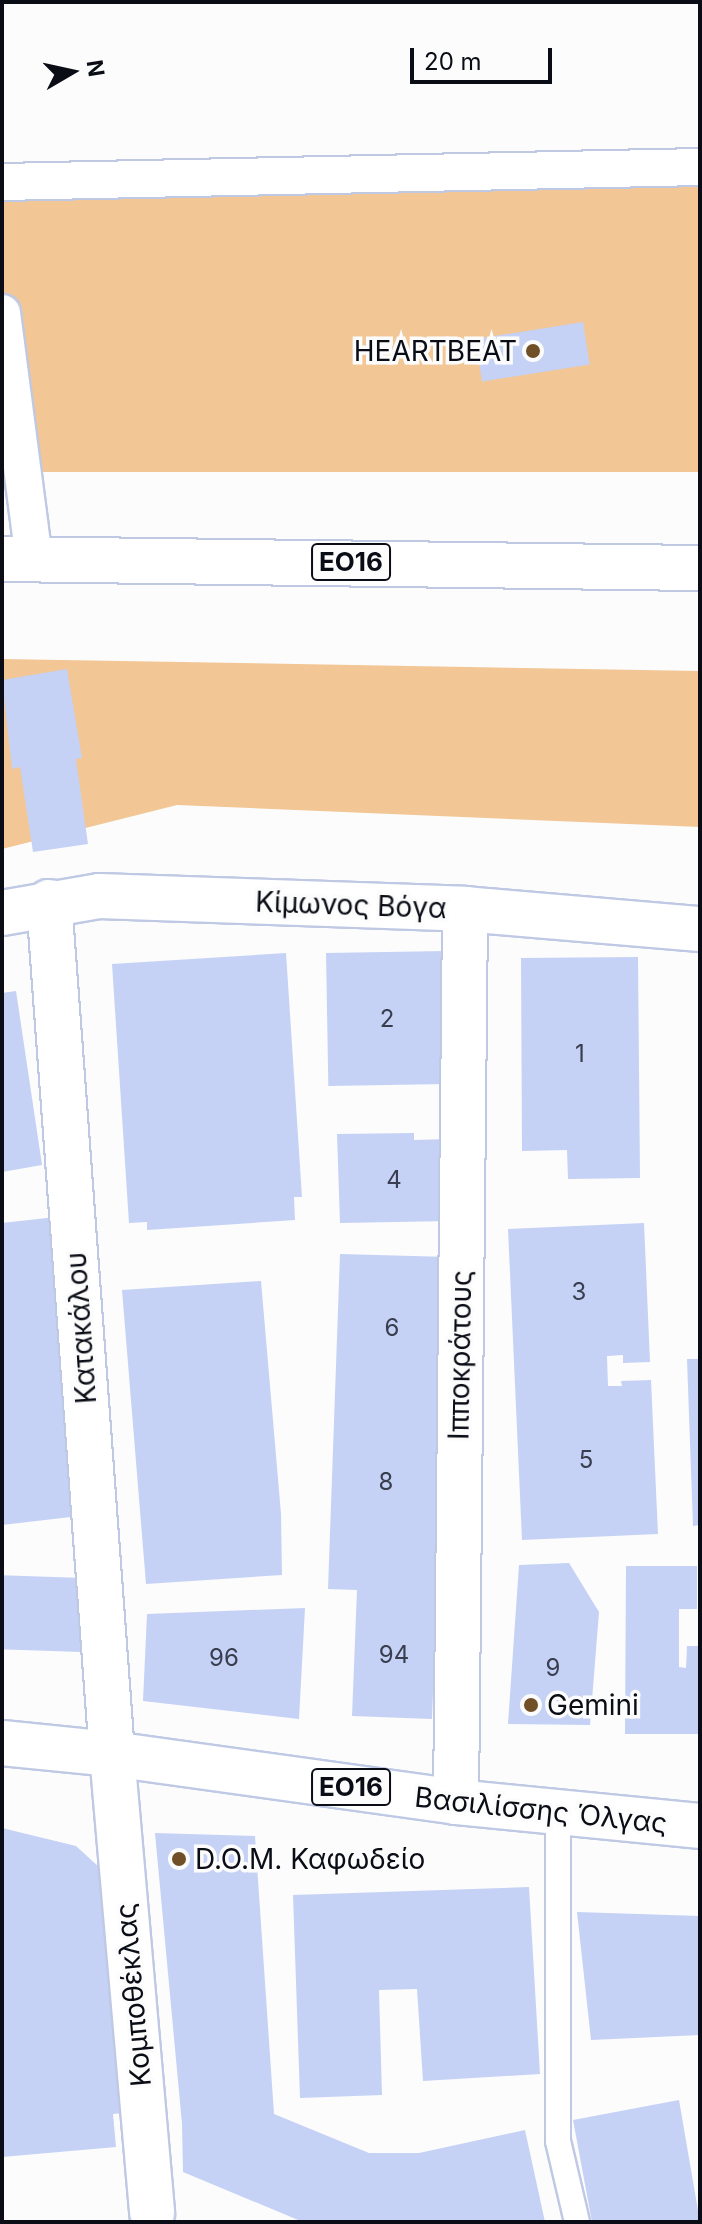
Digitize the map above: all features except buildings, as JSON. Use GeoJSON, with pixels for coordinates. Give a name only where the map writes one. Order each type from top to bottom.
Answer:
{"type":"FeatureCollection","features":[{"type":"Feature","properties":{"kind":"street"},"geometry":{"type":"LineString","coordinates":[[2,182],[700,167]]}},
{"type":"Feature","properties":{"kind":"street"},"geometry":{"type":"LineString","coordinates":[[2,313],[18,559]]}},
{"type":"Feature","properties":{"kind":"street","name":"ΕΟ16"},"geometry":{"type":"LineString","coordinates":[[18,559],[700,568]]}},
{"type":"Feature","properties":{"kind":"street","name":"Κίμωνος Βόγα"},"geometry":{"type":"LineString","coordinates":[[2,913],[49,902],[99,896],[465,909],[700,929]]}},
{"type":"Feature","properties":{"kind":"street","name":"Κατακάλου"},"geometry":{"type":"LineString","coordinates":[[49,902],[112,1754]]}},
{"type":"Feature","properties":{"kind":"street","name":"Ιπποκράτους"},"geometry":{"type":"LineString","coordinates":[[456,1802],[465,909]]}},
{"type":"Feature","properties":{"kind":"street","name":"Βασιλίσσης Όλγας"},"geometry":{"type":"LineString","coordinates":[[2,1743],[112,1754],[456,1802],[700,1826]]}},
{"type":"Feature","properties":{"kind":"street","name":"Κομποθέκλας"},"geometry":{"type":"LineString","coordinates":[[112,1754],[152,2219]]}},
{"type":"Feature","properties":{"kind":"lane"},"geometry":{"type":"LineString","coordinates":[[558,1812],[558,2141],[577,2222]]}},
{"type":"Feature","properties":{"kind":"shaded area"},"geometry":{"type":"Polygon","coordinates":[[[2,167],[700,167],[700,472],[2,472],[2,167]]]}},
{"type":"Feature","properties":{"kind":"shaded area"},"geometry":{"type":"Polygon","coordinates":[[[2,659],[700,671],[700,827],[177,805],[2,849],[2,659]]]}},
{"type":"Feature","properties":{"kind":"place","name":"HEARTBEAT"},"geometry":{"type":"Point","coordinates":[533,351]}},
{"type":"Feature","properties":{"kind":"place","name":"Gemini"},"geometry":{"type":"Point","coordinates":[531,1705]}},
{"type":"Feature","properties":{"kind":"place","name":"D.O.M. Καφωδείο"},"geometry":{"type":"Point","coordinates":[179,1859]}}]}
